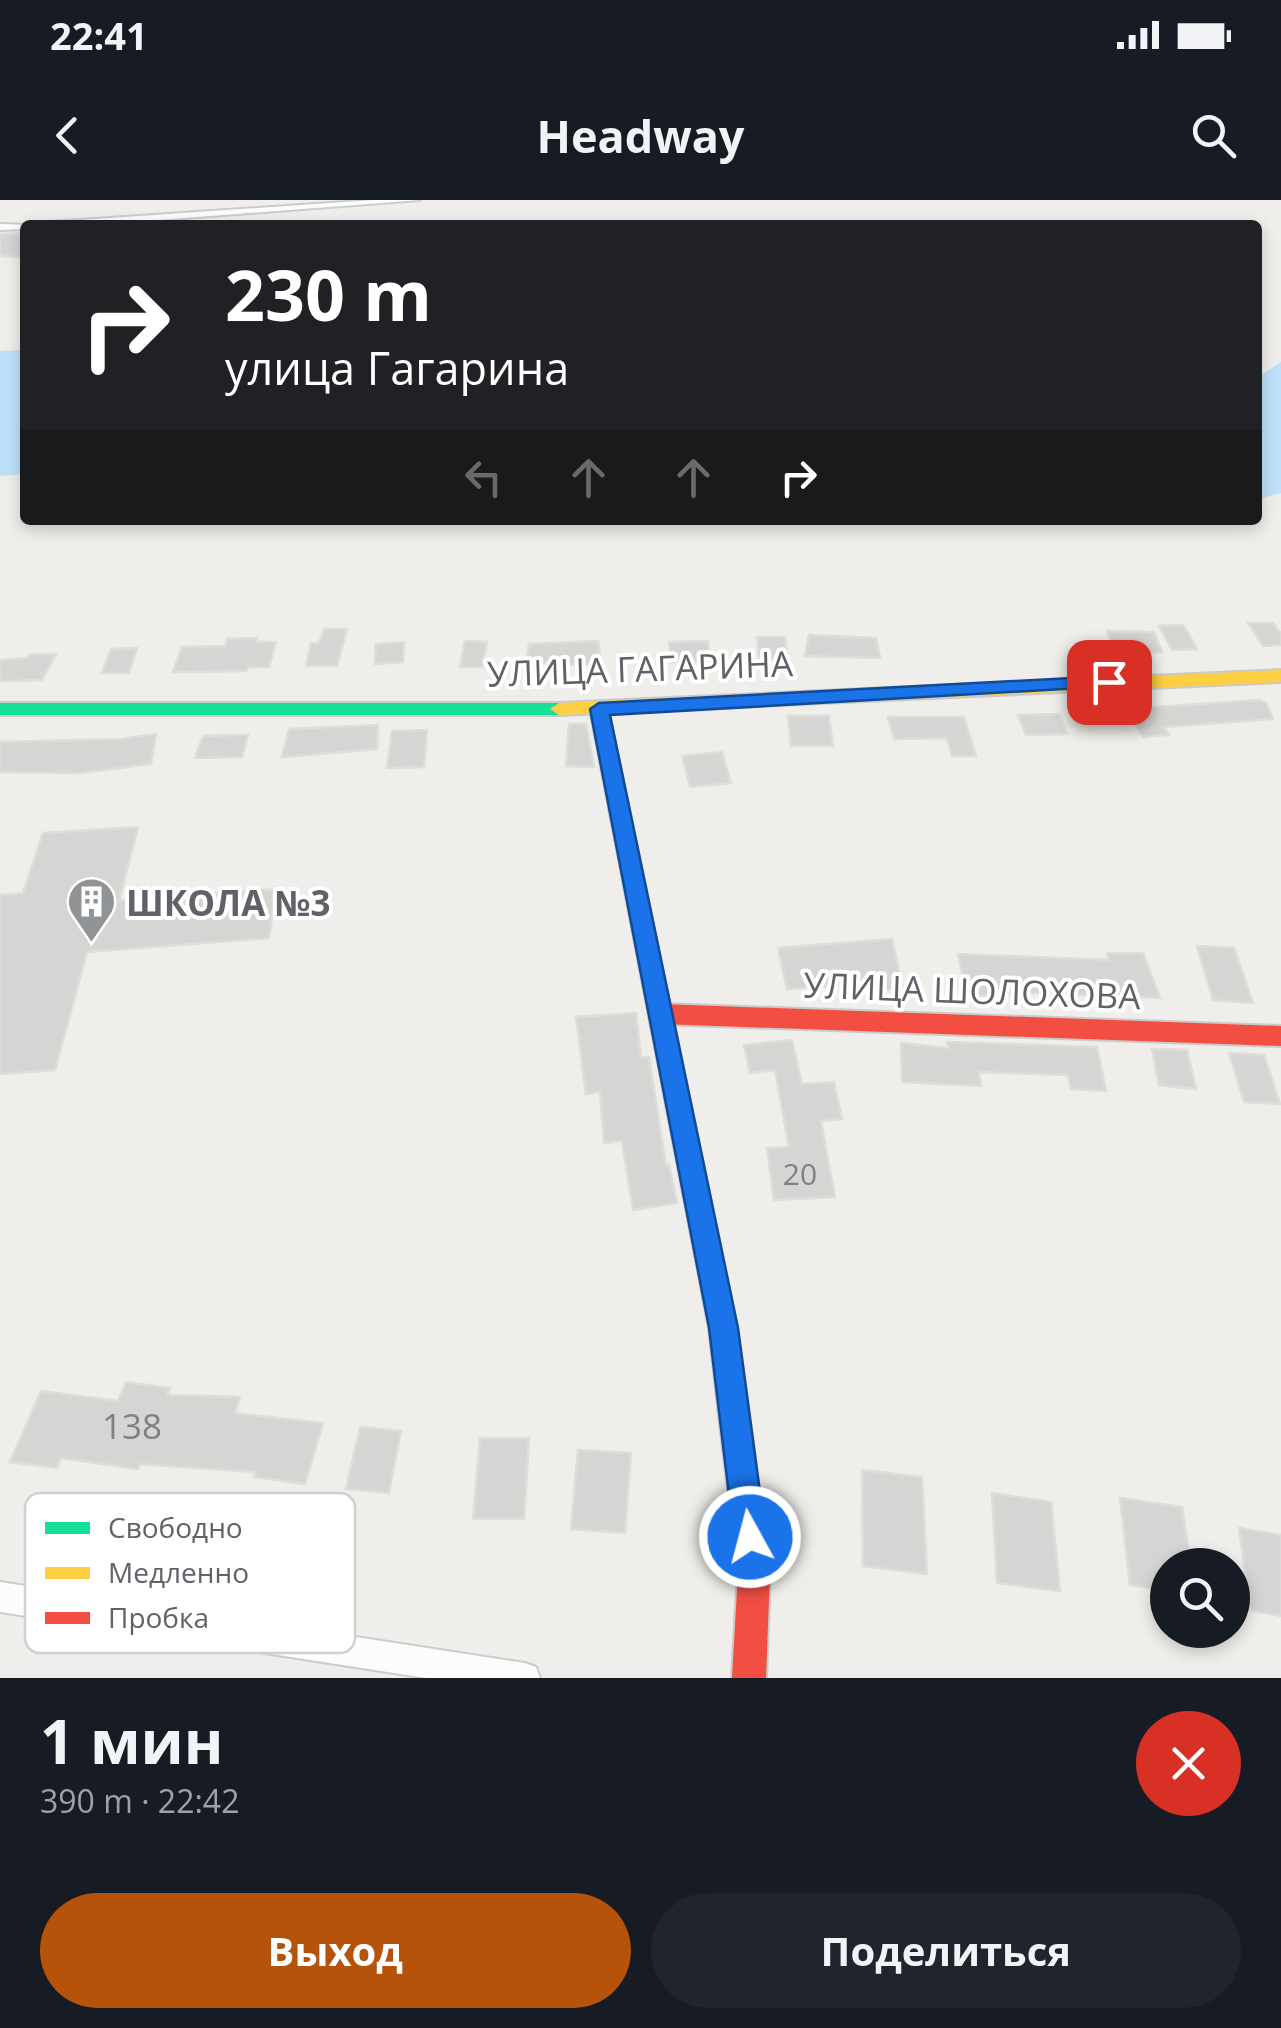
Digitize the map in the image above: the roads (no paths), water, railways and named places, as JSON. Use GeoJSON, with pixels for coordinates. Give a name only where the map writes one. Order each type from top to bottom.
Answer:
{"type":"FeatureCollection","features":[{"type":"Feature","properties":{"kind":"street"},"geometry":{"type":"LineString","coordinates":[[127,220],[415,200]]}},
{"type":"Feature","properties":{"kind":"street","name":"УЛИЦА ГАГАРИНА"},"geometry":{"type":"LineString","coordinates":[[0,709],[599,709],[1281,676]]}},
{"type":"Feature","properties":{"kind":"street"},"geometry":{"type":"LineString","coordinates":[[599,709],[723,1328],[754,1572],[750,1678]]}},
{"type":"Feature","properties":{"kind":"street","name":"УЛИЦА ШОЛОХОВА"},"geometry":{"type":"LineString","coordinates":[[662,1014],[1281,1036]]}},
{"type":"Feature","properties":{"kind":"street"},"geometry":{"type":"LineString","coordinates":[[0,1597],[25,1601]]}},
{"type":"Feature","properties":{"kind":"street"},"geometry":{"type":"LineString","coordinates":[[351,1653],[525,1678]]}},
{"type":"Feature","properties":{"kind":"water"},"geometry":{"type":"Polygon","coordinates":[[[20,350],[20,474],[0,476],[0,351],[20,350]]]}},
{"type":"Feature","properties":{"kind":"water"},"geometry":{"type":"Polygon","coordinates":[[[1281,362],[1281,493],[1262,498],[1262,374],[1281,362]]]}},
{"type":"Feature","properties":{"kind":"place","name":"ШКОЛА №3"},"geometry":{"type":"Point","coordinates":[91,944]}}]}
